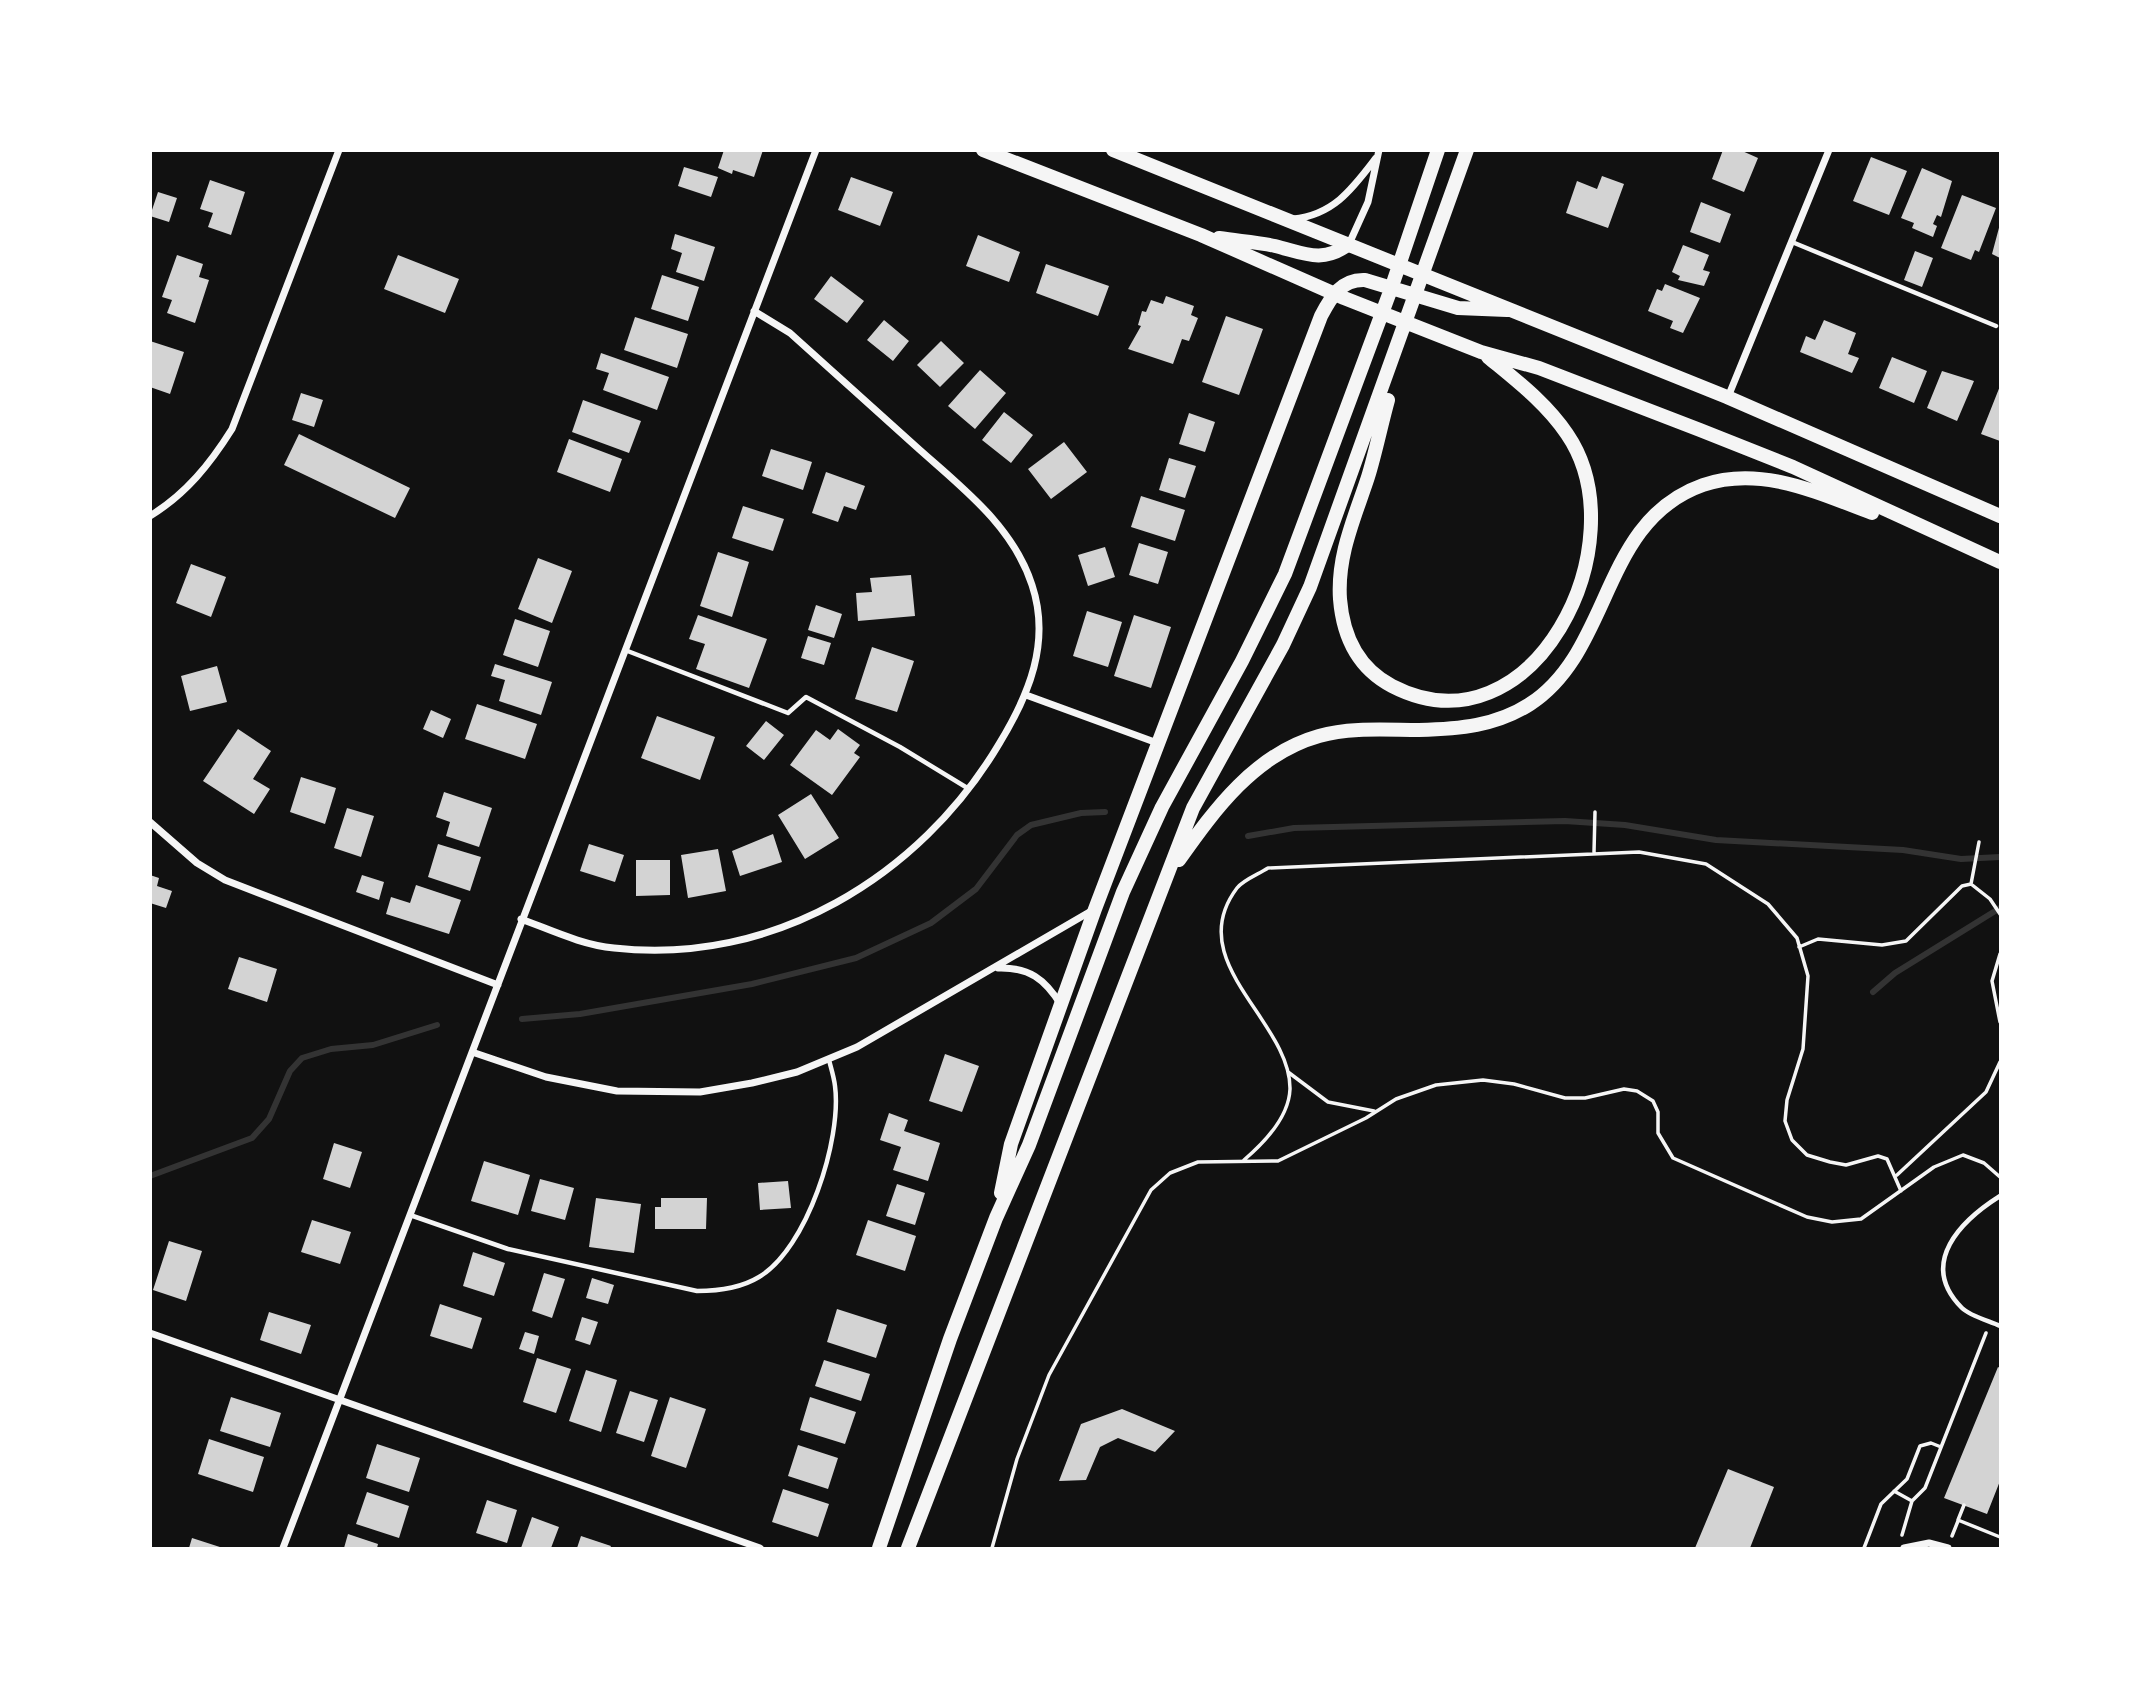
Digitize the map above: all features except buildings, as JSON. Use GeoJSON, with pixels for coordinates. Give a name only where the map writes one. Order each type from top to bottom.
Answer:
{"type":"FeatureCollection","features":[{"type":"Feature","properties":{"kind":"main road"},"geometry":{"type":"LineString","coordinates":[[983,150],[1201,235],[1355,303],[1481,352],[1538,368],[1700,429],[1805,473],[2000,562]]}},
{"type":"Feature","properties":{"kind":"main road"},"geometry":{"type":"LineString","coordinates":[[1113,150],[1727,397],[2000,516]]}},
{"type":"Feature","properties":{"kind":"main road"},"geometry":{"type":"LineString","coordinates":[[879,1549],[950,1339],[996,1218],[1029,1145],[1143,846],[1285,574],[1391,289],[1438,150]]}},
{"type":"Feature","properties":{"kind":"main road"},"geometry":{"type":"LineString","coordinates":[[908,1549],[1194,808],[1283,645],[1310,587],[1360,456],[1467,150]]}},
{"type":"Feature","properties":{"kind":"main road"},"geometry":{"type":"LineString","coordinates":[[1201,235],[1277,247],[1309,257],[1327,256],[1349,244]]}},
{"type":"Feature","properties":{"kind":"main road"},"geometry":{"type":"LineString","coordinates":[[996,1218],[1011,1144],[1096,909],[1321,316],[1333,294],[1349,282],[1365,280],[1458,308],[1507,310]]}},
{"type":"Feature","properties":{"kind":"main road"},"geometry":{"type":"LineString","coordinates":[[1414,297],[1369,474],[1345,542],[1340,571],[1340,600],[1345,628],[1362,664],[1381,680],[1427,699],[1476,698],[1499,690],[1535,663],[1563,623],[1586,561],[1590,536],[1587,489],[1569,437],[1531,391],[1481,352]]}},
{"type":"Feature","properties":{"kind":"main road"},"geometry":{"type":"LineString","coordinates":[[1164,881],[1208,818],[1235,788],[1283,751],[1319,736],[1358,731],[1457,729],[1485,724],[1509,716],[1532,703],[1550,688],[1569,663],[1588,632],[1630,544],[1646,523],[1664,507],[1703,485],[1747,478],[1803,488],[1972,550]]}},
{"type":"Feature","properties":{"kind":"street"},"geometry":{"type":"LineString","coordinates":[[150,516],[189,486],[232,429],[339,150]]}},
{"type":"Feature","properties":{"kind":"street"},"geometry":{"type":"LineString","coordinates":[[283,1549],[816,150]]}},
{"type":"Feature","properties":{"kind":"street"},"geometry":{"type":"LineString","coordinates":[[1727,397],[1829,150]]}},
{"type":"Feature","properties":{"kind":"street"},"geometry":{"type":"LineString","coordinates":[[1283,220],[1322,213],[1337,204],[1378,154]]}},
{"type":"Feature","properties":{"kind":"street"},"geometry":{"type":"LineString","coordinates":[[1349,244],[1368,202],[1378,154]]}},
{"type":"Feature","properties":{"kind":"street"},"geometry":{"type":"LineString","coordinates":[[521,919],[589,943],[649,951],[687,950],[762,935],[803,920],[854,895],[893,867],[944,820],[989,761],[1026,695],[1038,652],[1039,612],[1026,568],[1001,526],[790,333],[754,311]]}},
{"type":"Feature","properties":{"kind":"street"},"geometry":{"type":"LineString","coordinates":[[1026,695],[1160,744]]}},
{"type":"Feature","properties":{"kind":"street"},"geometry":{"type":"LineString","coordinates":[[150,822],[197,863],[225,880],[498,985]]}},
{"type":"Feature","properties":{"kind":"street"},"geometry":{"type":"LineString","coordinates":[[472,1052],[546,1077],[617,1091],[700,1092],[752,1083],[829,1060],[889,1030],[1096,909]]}},
{"type":"Feature","properties":{"kind":"street"},"geometry":{"type":"LineString","coordinates":[[997,968],[1015,968],[1040,978],[1061,1005]]}},
{"type":"Feature","properties":{"kind":"street"},"geometry":{"type":"LineString","coordinates":[[150,1333],[760,1549]]}},
{"type":"Feature","properties":{"kind":"street"},"geometry":{"type":"LineString","coordinates":[[1904,1549],[1929,1544],[1948,1549]]}},
{"type":"Feature","properties":{"kind":"lane"},"geometry":{"type":"LineString","coordinates":[[1791,242],[1996,326]]}},
{"type":"Feature","properties":{"kind":"lane"},"geometry":{"type":"LineString","coordinates":[[625,650],[788,713],[806,697],[900,747],[969,789]]}},
{"type":"Feature","properties":{"kind":"lane"},"geometry":{"type":"LineString","coordinates":[[410,1215],[508,1249],[697,1291],[712,1291],[746,1283],[760,1277],[784,1257],[803,1229],[830,1143],[835,1086],[829,1060]]}},
{"type":"Feature","properties":{"kind":"lane"},"geometry":{"type":"LineString","coordinates":[[2000,1196],[1966,1220],[1953,1235],[1944,1267],[1947,1285],[1963,1310],[2000,1326]]}},
{"type":"Feature","properties":{"kind":"path"},"geometry":{"type":"LineString","coordinates":[[1594,852],[1595,812]]}},
{"type":"Feature","properties":{"kind":"path"},"geometry":{"type":"LineString","coordinates":[[1971,884],[1979,842]]}},
{"type":"Feature","properties":{"kind":"path"},"geometry":{"type":"LineString","coordinates":[[1243,1161],[1265,1141],[1284,1110],[1290,1090],[1287,1071],[1273,1041],[1233,975],[1223,951],[1223,914],[1238,887],[1268,868],[1639,852],[1706,864],[1768,904],[1797,938],[1808,976],[1803,1049],[1787,1100],[1785,1121],[1792,1140],[1807,1155],[1846,1165],[1878,1156],[1887,1159],[1901,1192]]}},
{"type":"Feature","properties":{"kind":"path"},"geometry":{"type":"LineString","coordinates":[[1799,947],[1818,939],[1882,945],[1906,942],[1962,886],[1971,884]]}},
{"type":"Feature","properties":{"kind":"path"},"geometry":{"type":"LineString","coordinates":[[1971,884],[1990,899],[2000,914]]}},
{"type":"Feature","properties":{"kind":"path"},"geometry":{"type":"LineString","coordinates":[[2000,954],[1992,981],[2000,1022]]}},
{"type":"Feature","properties":{"kind":"path"},"geometry":{"type":"LineString","coordinates":[[1896,1175],[1986,1092],[2000,1062]]}},
{"type":"Feature","properties":{"kind":"path"},"geometry":{"type":"LineString","coordinates":[[1287,1071],[1328,1102],[1376,1112]]}},
{"type":"Feature","properties":{"kind":"path"},"geometry":{"type":"LineString","coordinates":[[992,1549],[1017,1459],[1049,1375],[1151,1190],[1170,1173],[1199,1163],[1278,1161],[1376,1112],[1395,1099],[1436,1085],[1483,1080],[1514,1084],[1565,1098],[1585,1098],[1624,1089],[1637,1091],[1653,1101],[1658,1112],[1658,1133],[1673,1158],[1807,1217],[1832,1222],[1861,1219],[1934,1167],[1963,1155],[1984,1163],[2000,1177]]}},
{"type":"Feature","properties":{"kind":"path"},"geometry":{"type":"LineString","coordinates":[[1902,1538],[1912,1501],[1925,1488],[1990,1321]]}},
{"type":"Feature","properties":{"kind":"path"},"geometry":{"type":"LineString","coordinates":[[1864,1549],[1881,1504],[1907,1479],[1920,1446],[1931,1443],[1941,1447]]}},
{"type":"Feature","properties":{"kind":"path"},"geometry":{"type":"LineString","coordinates":[[1894,1491],[1912,1501]]}},
{"type":"Feature","properties":{"kind":"path"},"geometry":{"type":"LineString","coordinates":[[1951,1538],[1965,1505]]}},
{"type":"Feature","properties":{"kind":"path"},"geometry":{"type":"LineString","coordinates":[[1958,1520],[2000,1537]]}},
{"type":"Feature","properties":{"kind":"waterway"},"geometry":{"type":"LineString","coordinates":[[522,1019],[580,1014],[752,984],[856,958],[931,923],[976,889],[1017,835],[1031,825],[1081,813],[1105,812]]}},
{"type":"Feature","properties":{"kind":"waterway"},"geometry":{"type":"LineString","coordinates":[[1248,836],[1294,828],[1565,821],[1625,825],[1716,840],[1903,850],[1961,859],[2000,857]]}},
{"type":"Feature","properties":{"kind":"waterway"},"geometry":{"type":"LineString","coordinates":[[1873,992],[1895,973],[2000,908]]}},
{"type":"Feature","properties":{"kind":"waterway"},"geometry":{"type":"LineString","coordinates":[[150,1176],[252,1138],[269,1119],[290,1071],[302,1058],[331,1049],[373,1045],[437,1025]]}}]}
